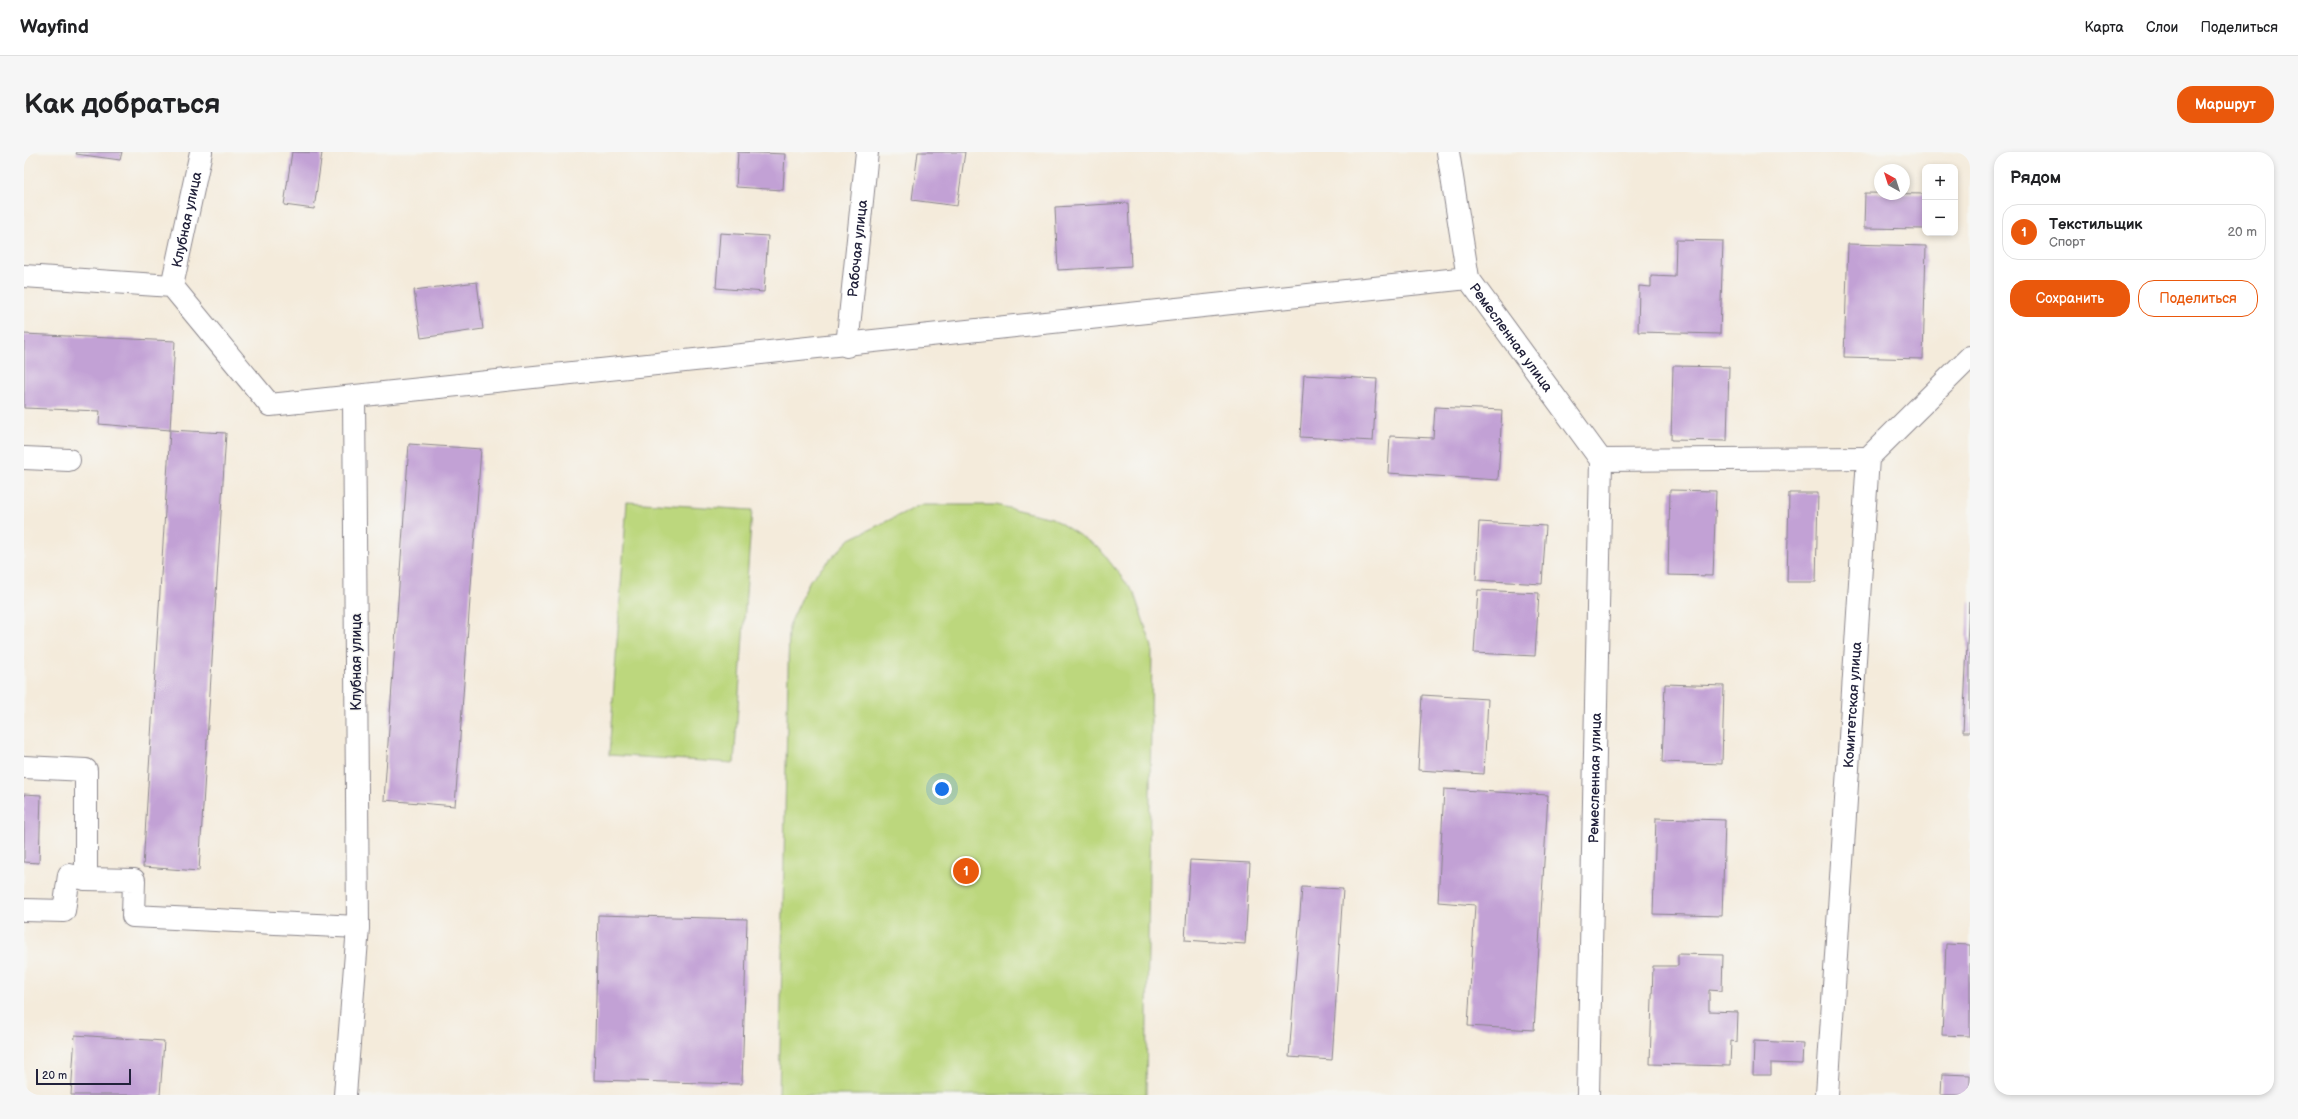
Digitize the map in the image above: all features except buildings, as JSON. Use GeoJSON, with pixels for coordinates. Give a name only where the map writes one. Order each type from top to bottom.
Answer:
{"type":"FeatureCollection","features":[{"type":"Feature","properties":{"kind":"street","name":"Клубная улица"},"geometry":{"type":"LineString","coordinates":[[172,286],[201,152]]}},
{"type":"Feature","properties":{"kind":"street","name":"Рабочая улица"},"geometry":{"type":"LineString","coordinates":[[847,346],[867,152]]}},
{"type":"Feature","properties":{"kind":"street","name":"Ремесленная улица"},"geometry":{"type":"LineString","coordinates":[[1448,152],[1468,278],[1601,460],[1588,1095]]}},
{"type":"Feature","properties":{"kind":"street"},"geometry":{"type":"LineString","coordinates":[[24,276],[172,286],[270,405],[847,346],[1468,278]]}},
{"type":"Feature","properties":{"kind":"street"},"geometry":{"type":"LineString","coordinates":[[1601,460],[1868,458],[1970,357]]}},
{"type":"Feature","properties":{"kind":"street","name":"Клубная улица"},"geometry":{"type":"LineString","coordinates":[[345,1095],[358,927],[354,396]]}},
{"type":"Feature","properties":{"kind":"street"},"geometry":{"type":"LineString","coordinates":[[24,458],[69,460]]}},
{"type":"Feature","properties":{"kind":"street","name":"Комитетская улица"},"geometry":{"type":"LineString","coordinates":[[1827,1095],[1868,458]]}},
{"type":"Feature","properties":{"kind":"street"},"geometry":{"type":"LineString","coordinates":[[24,767],[86,770],[86,879]]}},
{"type":"Feature","properties":{"kind":"street"},"geometry":{"type":"LineString","coordinates":[[24,910],[64,911],[69,875],[86,879],[134,880],[134,916],[358,927]]}},
{"type":"Feature","properties":{"kind":"green space"},"geometry":{"type":"Polygon","coordinates":[[[627,502],[752,510],[734,763],[609,755],[627,502]]]}},
{"type":"Feature","properties":{"kind":"green space"},"geometry":{"type":"Polygon","coordinates":[[[920,505],[996,505],[1052,518],[1099,548],[1134,593],[1152,647],[1146,1095],[779,1095],[789,626],[810,580],[850,539],[920,505]]]}},
{"type":"Feature","properties":{"kind":"place","name":"Текстильщик"},"geometry":{"type":"Point","coordinates":[966,871]}}]}
